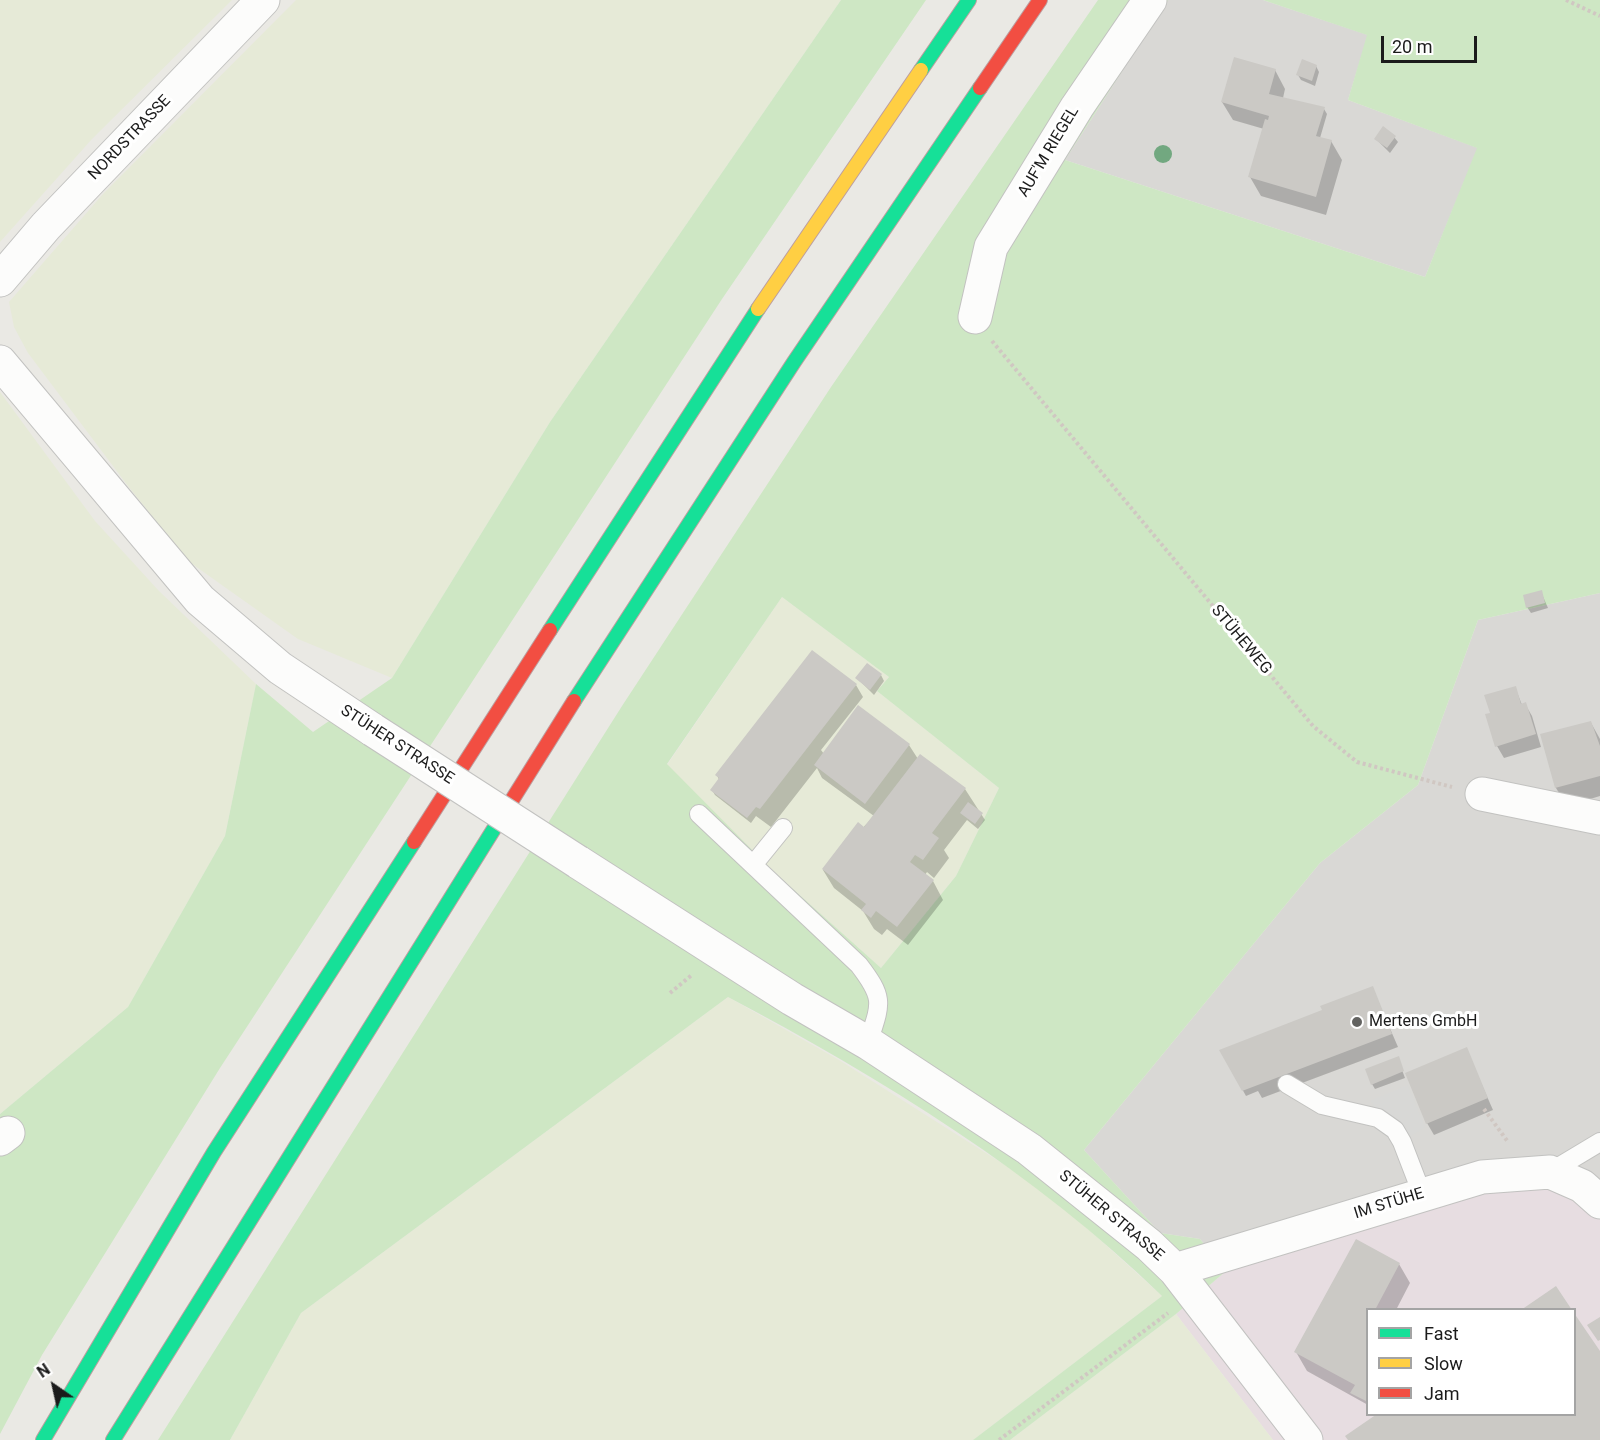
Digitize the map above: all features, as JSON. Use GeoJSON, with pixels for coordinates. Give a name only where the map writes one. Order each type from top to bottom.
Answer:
{"type":"FeatureCollection","features":[{"type":"Feature","properties":{"kind":"highway"},"geometry":{"type":"LineString","coordinates":[[43,1440],[214,1152],[742,333],[969,0]]}},
{"type":"Feature","properties":{"kind":"highway"},"geometry":{"type":"LineString","coordinates":[[113,1440],[200,1297],[632,611],[800,352],[1040,0]]}},
{"type":"Feature","properties":{"kind":"street","name":"NORDSTRASSE"},"geometry":{"type":"LineString","coordinates":[[0,280],[46,226],[263,0]]}},
{"type":"Feature","properties":{"kind":"street","name":"AUF'M RIEGEL"},"geometry":{"type":"LineString","coordinates":[[975,317],[991,247],[1077,107],[1150,0]]}},
{"type":"Feature","properties":{"kind":"street","name":"STÜHER STRASSE"},"geometry":{"type":"LineString","coordinates":[[0,362],[200,600],[280,668],[792,999],[868,1042],[1029,1149],[1149,1245],[1183,1283],[1306,1440]]}},
{"type":"Feature","properties":{"kind":"street"},"geometry":{"type":"LineString","coordinates":[[1482,794],[1600,818]]}},
{"type":"Feature","properties":{"kind":"street","name":"IM STÜHE"},"geometry":{"type":"LineString","coordinates":[[1183,1283],[1422,1194],[1482,1178],[1550,1172],[1582,1186],[1600,1202]]}},
{"type":"Feature","properties":{"kind":"lane"},"geometry":{"type":"LineString","coordinates":[[699,814],[859,965],[875,986],[880,1006],[868,1042]]}},
{"type":"Feature","properties":{"kind":"lane"},"geometry":{"type":"LineString","coordinates":[[753,865],[783,828]]}},
{"type":"Feature","properties":{"kind":"lane"},"geometry":{"type":"LineString","coordinates":[[1287,1084],[1322,1105],[1378,1118],[1395,1130],[1422,1194]]}},
{"type":"Feature","properties":{"kind":"lane"},"geometry":{"type":"LineString","coordinates":[[1550,1172],[1600,1142]]}},
{"type":"Feature","properties":{"kind":"path"},"geometry":{"type":"LineString","coordinates":[[1566,0],[1600,16]]}},
{"type":"Feature","properties":{"kind":"path","name":"STÜHEWEG"},"geometry":{"type":"LineString","coordinates":[[975,317],[994,343],[1313,726],[1357,762],[1482,794]]}},
{"type":"Feature","properties":{"kind":"path"},"geometry":{"type":"LineString","coordinates":[[999,1440],[1183,1283]]}},
{"type":"Feature","properties":{"kind":"shaded area"},"geometry":{"type":"Polygon","coordinates":[[[1168,0],[1263,0],[1368,35],[1348,100],[1478,148],[1425,277],[1065,160],[1168,0]]]}},
{"type":"Feature","properties":{"kind":"shaded area"},"geometry":{"type":"Polygon","coordinates":[[[1600,593],[1600,1211],[1226,1271],[1200,1239],[1160,1233],[1084,1150],[1320,863],[1418,785],[1478,620],[1600,593]]]}},
{"type":"Feature","properties":{"kind":"shaded area"},"geometry":{"type":"Polygon","coordinates":[[[1408,1085],[1425,1127],[1403,1141],[1379,1117],[1371,1100],[1408,1085]]]}},
{"type":"Feature","properties":{"kind":"shaded area"},"geometry":{"type":"Polygon","coordinates":[[[1532,1180],[1600,1211],[1600,1440],[1273,1440],[1176,1314],[1226,1271],[1321,1234],[1532,1180]]]}},
{"type":"Feature","properties":{"kind":"green space"},"geometry":{"type":"Polygon","coordinates":[[[0,0],[232,0],[92,139],[0,242],[0,0]]]}},
{"type":"Feature","properties":{"kind":"green space"},"geometry":{"type":"Polygon","coordinates":[[[296,0],[841,0],[550,422],[392,678],[298,639],[188,561],[128,486],[28,353],[14,327],[9,302],[103,194],[296,0]]]}},
{"type":"Feature","properties":{"kind":"green space"},"geometry":{"type":"Polygon","coordinates":[[[841,0],[926,0],[722,299],[220,1068],[42,1355],[0,1434],[0,1114],[128,1007],[225,836],[256,684],[313,732],[392,678],[550,422],[841,0]]]}},
{"type":"Feature","properties":{"kind":"green space"},"geometry":{"type":"Polygon","coordinates":[[[1098,0],[1168,0],[1065,160],[1425,277],[1477,148],[1348,100],[1367,35],[1263,0],[1600,0],[1600,593],[1478,620],[1418,785],[1320,863],[1084,1150],[1160,1233],[1200,1239],[1226,1271],[1176,1314],[1010,1440],[973,1440],[1162,1296],[1114,1251],[1063,1209],[956,1131],[843,1061],[728,997],[301,1313],[230,1440],[158,1440],[622,706],[831,387],[1098,0]],[[782,597],[667,764],[774,872],[881,968],[956,876],[999,788],[877,691],[889,677],[782,597]]]}},
{"type":"Feature","properties":{"kind":"green space"},"geometry":{"type":"Polygon","coordinates":[[[0,392],[95,521],[159,591],[256,684],[225,836],[128,1007],[0,1114],[0,392]]]}},
{"type":"Feature","properties":{"kind":"green space"},"geometry":{"type":"Polygon","coordinates":[[[782,597],[889,677],[877,691],[999,788],[956,876],[881,968],[774,872],[667,765],[782,597]]]}},
{"type":"Feature","properties":{"kind":"green space"},"geometry":{"type":"Polygon","coordinates":[[[728,997],[839,1060],[1019,1174],[1066,1209],[1162,1296],[973,1440],[230,1440],[301,1313],[728,997]]]}},
{"type":"Feature","properties":{"kind":"green space"},"geometry":{"type":"Polygon","coordinates":[[[1176,1314],[1273,1440],[1010,1440],[1176,1314]]]}},
{"type":"Feature","properties":{"kind":"building"},"geometry":{"type":"Polygon","coordinates":[[[1234,57],[1276,69],[1269,94],[1325,107],[1316,136],[1332,140],[1316,197],[1248,177],[1265,119],[1268,120],[1269,116],[1221,102],[1234,57]]]}},
{"type":"Feature","properties":{"kind":"building"},"geometry":{"type":"Polygon","coordinates":[[[1302,59],[1317,65],[1312,81],[1296,75],[1302,59]]]}},
{"type":"Feature","properties":{"kind":"building"},"geometry":{"type":"Polygon","coordinates":[[[1383,126],[1396,136],[1387,148],[1374,139],[1383,126]]]}},
{"type":"Feature","properties":{"kind":"building"},"geometry":{"type":"Polygon","coordinates":[[[1542,590],[1545,603],[1526,608],[1523,595],[1542,590]]]}},
{"type":"Feature","properties":{"kind":"building"},"geometry":{"type":"Polygon","coordinates":[[[812,650],[857,684],[760,809],[756,807],[747,818],[710,790],[719,778],[715,775],[812,650]]]}},
{"type":"Feature","properties":{"kind":"building"},"geometry":{"type":"Polygon","coordinates":[[[867,663],[882,674],[870,690],[855,678],[867,663]]]}},
{"type":"Feature","properties":{"kind":"building"},"geometry":{"type":"Polygon","coordinates":[[[1516,686],[1521,704],[1526,702],[1536,734],[1495,747],[1485,714],[1490,713],[1484,695],[1516,686]]]}},
{"type":"Feature","properties":{"kind":"building"},"geometry":{"type":"Polygon","coordinates":[[[858,705],[910,744],[865,804],[814,765],[858,705]]]}},
{"type":"Feature","properties":{"kind":"building"},"geometry":{"type":"Polygon","coordinates":[[[1591,721],[1600,746],[1600,776],[1555,788],[1540,734],[1591,721]]]}},
{"type":"Feature","properties":{"kind":"building"},"geometry":{"type":"Polygon","coordinates":[[[920,754],[966,788],[932,833],[939,838],[923,860],[915,855],[910,862],[934,880],[897,927],[876,911],[871,918],[861,910],[866,904],[822,869],[858,822],[864,827],[920,754]]]}},
{"type":"Feature","properties":{"kind":"building"},"geometry":{"type":"Polygon","coordinates":[[[968,802],[983,813],[975,824],[960,813],[968,802]]]}},
{"type":"Feature","properties":{"kind":"building"},"geometry":{"type":"Polygon","coordinates":[[[1373,986],[1392,1034],[1242,1091],[1219,1050],[1322,1010],[1320,1006],[1373,986]]]}},
{"type":"Feature","properties":{"kind":"building"},"geometry":{"type":"Polygon","coordinates":[[[1467,1047],[1488,1098],[1426,1124],[1405,1073],[1467,1047]]]}},
{"type":"Feature","properties":{"kind":"building"},"geometry":{"type":"Polygon","coordinates":[[[1399,1056],[1404,1071],[1371,1085],[1365,1069],[1399,1056]]]}},
{"type":"Feature","properties":{"kind":"building"},"geometry":{"type":"Polygon","coordinates":[[[1356,1239],[1400,1263],[1376,1308],[1366,1308],[1366,1401],[1350,1393],[1355,1385],[1294,1352],[1356,1239]]]}},
{"type":"Feature","properties":{"kind":"building"},"geometry":{"type":"Polygon","coordinates":[[[1556,1286],[1571,1308],[1524,1308],[1556,1286]]]}},
{"type":"Feature","properties":{"kind":"building"},"geometry":{"type":"Polygon","coordinates":[[[1576,1316],[1600,1351],[1600,1440],[1348,1440],[1345,1436],[1374,1416],[1576,1416],[1576,1316]]]}},
{"type":"Feature","properties":{"kind":"building"},"geometry":{"type":"Polygon","coordinates":[[[1600,1317],[1600,1340],[1598,1341],[1587,1325],[1600,1317]]]}},
{"type":"Feature","properties":{"kind":"traffic: fast"},"geometry":{"type":"LineString","coordinates":[[921,70],[969,0]]}},
{"type":"Feature","properties":{"kind":"traffic: fast"},"geometry":{"type":"LineString","coordinates":[[574,701],[794,362],[980,88]]}},
{"type":"Feature","properties":{"kind":"traffic: fast"},"geometry":{"type":"LineString","coordinates":[[550,630],[758,309]]}},
{"type":"Feature","properties":{"kind":"traffic: fast"},"geometry":{"type":"LineString","coordinates":[[113,1440],[502,816]]}},
{"type":"Feature","properties":{"kind":"traffic: fast"},"geometry":{"type":"LineString","coordinates":[[43,1440],[214,1152],[414,842]]}},
{"type":"Feature","properties":{"kind":"traffic: slow"},"geometry":{"type":"LineString","coordinates":[[758,309],[921,70]]}},
{"type":"Feature","properties":{"kind":"traffic: jam"},"geometry":{"type":"LineString","coordinates":[[980,88],[1040,0]]}},
{"type":"Feature","properties":{"kind":"traffic: jam"},"geometry":{"type":"LineString","coordinates":[[414,842],[550,630]]}},
{"type":"Feature","properties":{"kind":"traffic: jam"},"geometry":{"type":"LineString","coordinates":[[502,816],[574,701]]}},
{"type":"Feature","properties":{"kind":"place","name":"Mertens GmbH"},"geometry":{"type":"Point","coordinates":[1357,1022]}}]}
